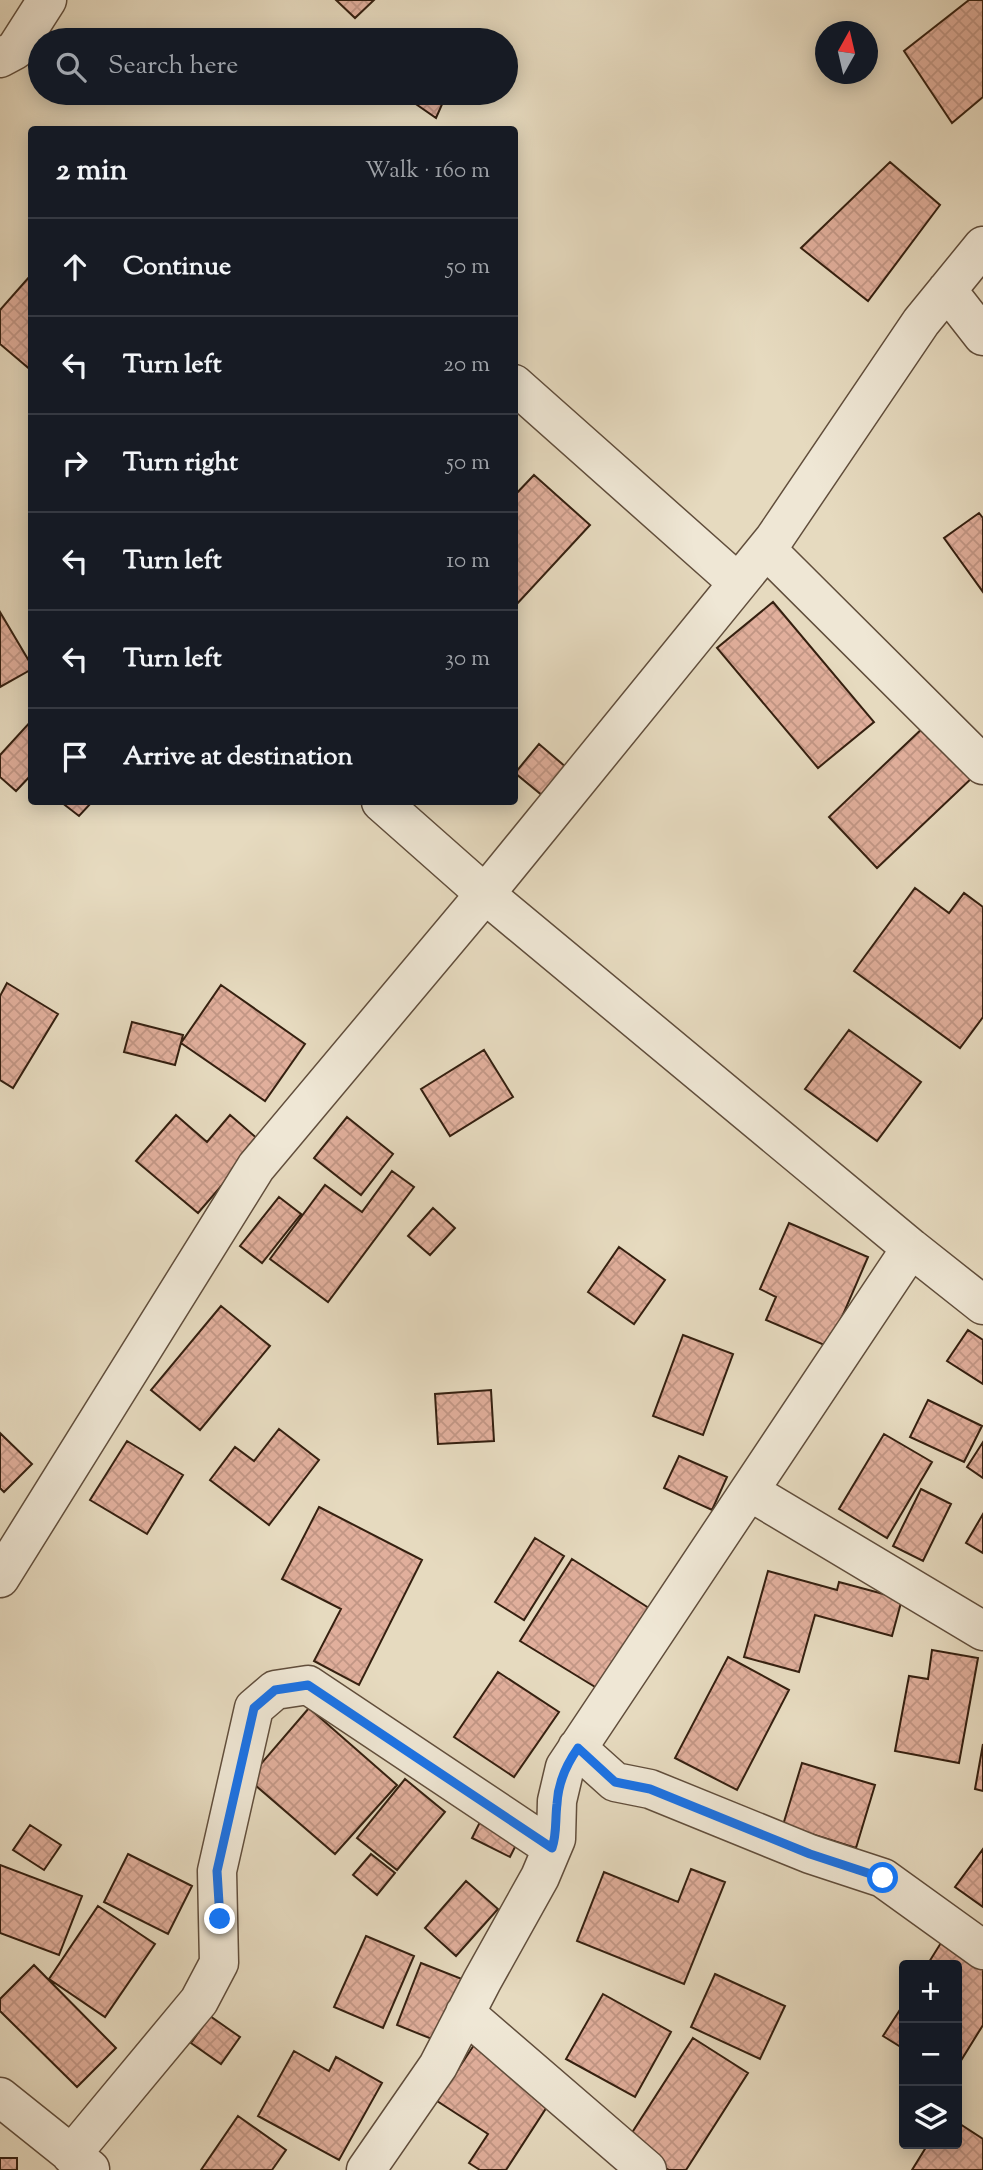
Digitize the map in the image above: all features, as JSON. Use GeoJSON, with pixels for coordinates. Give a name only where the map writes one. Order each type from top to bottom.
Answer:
{"type":"FeatureCollection","features":[{"type":"Feature","properties":{"kind":"street"},"geometry":{"type":"LineString","coordinates":[[29,28],[47,0]]}},
{"type":"Feature","properties":{"kind":"street"},"geometry":{"type":"LineString","coordinates":[[0,58],[15,50],[28,30]]}},
{"type":"Feature","properties":{"kind":"street"},"geometry":{"type":"LineString","coordinates":[[0,1578],[256,1167],[485,894],[765,549],[922,322],[983,246]]}},
{"type":"Feature","properties":{"kind":"street"},"geometry":{"type":"LineString","coordinates":[[947,290],[983,336]]}},
{"type":"Feature","properties":{"kind":"street"},"geometry":{"type":"LineString","coordinates":[[518,388],[738,583]]}},
{"type":"Feature","properties":{"kind":"street"},"geometry":{"type":"LineString","coordinates":[[765,549],[983,765]]}},
{"type":"Feature","properties":{"kind":"street"},"geometry":{"type":"LineString","coordinates":[[384,805],[485,894],[983,1305]]}},
{"type":"Feature","properties":{"kind":"street"},"geometry":{"type":"LineString","coordinates":[[366,2170],[438,2066],[540,1877],[555,1839],[557,1801],[565,1767],[911,1248]]}},
{"type":"Feature","properties":{"kind":"street"},"geometry":{"type":"LineString","coordinates":[[749,1491],[983,1631]]}},
{"type":"Feature","properties":{"kind":"street"},"geometry":{"type":"LineString","coordinates":[[0,2096],[81,2162],[199,2001],[219,1963],[217,1871],[254,1708],[275,1690],[308,1685],[552,1848]]}},
{"type":"Feature","properties":{"kind":"street"},"geometry":{"type":"LineString","coordinates":[[578,1748],[615,1782],[650,1789],[810,1854],[883,1878],[983,1950]]}},
{"type":"Feature","properties":{"kind":"street"},"geometry":{"type":"LineString","coordinates":[[465,2012],[648,2170]]}},
{"type":"Feature","properties":{"kind":"building"},"geometry":{"type":"Polygon","coordinates":[[[336,0],[374,0],[355,18],[336,0]]]}},
{"type":"Feature","properties":{"kind":"building"},"geometry":{"type":"Polygon","coordinates":[[[969,0],[983,0],[983,97],[952,123],[904,51],[969,0]]]}},
{"type":"Feature","properties":{"kind":"building"},"geometry":{"type":"Polygon","coordinates":[[[417,105],[442,105],[436,118],[417,105]]]}},
{"type":"Feature","properties":{"kind":"building"},"geometry":{"type":"Polygon","coordinates":[[[890,162],[940,205],[868,301],[801,248],[890,162]]]}},
{"type":"Feature","properties":{"kind":"building"},"geometry":{"type":"Polygon","coordinates":[[[28,278],[28,368],[0,344],[0,310],[28,278]]]}},
{"type":"Feature","properties":{"kind":"building"},"geometry":{"type":"Polygon","coordinates":[[[534,475],[590,525],[518,603],[518,492],[534,475]]]}},
{"type":"Feature","properties":{"kind":"building"},"geometry":{"type":"Polygon","coordinates":[[[979,513],[983,518],[983,592],[944,538],[979,513]]]}},
{"type":"Feature","properties":{"kind":"building"},"geometry":{"type":"Polygon","coordinates":[[[773,602],[874,722],[818,768],[717,648],[773,602]]]}},
{"type":"Feature","properties":{"kind":"building"},"geometry":{"type":"Polygon","coordinates":[[[0,612],[28,659],[28,671],[0,687],[0,612]]]}},
{"type":"Feature","properties":{"kind":"building"},"geometry":{"type":"Polygon","coordinates":[[[28,724],[28,778],[16,791],[0,777],[0,755],[28,724]]]}},
{"type":"Feature","properties":{"kind":"building"},"geometry":{"type":"Polygon","coordinates":[[[926,725],[974,776],[877,868],[829,817],[926,725]]]}},
{"type":"Feature","properties":{"kind":"building"},"geometry":{"type":"Polygon","coordinates":[[[539,744],[567,768],[543,796],[518,775],[518,769],[539,744]]]}},
{"type":"Feature","properties":{"kind":"building"},"geometry":{"type":"Polygon","coordinates":[[[65,805],[89,805],[79,816],[65,805]]]}},
{"type":"Feature","properties":{"kind":"building"},"geometry":{"type":"Polygon","coordinates":[[[915,888],[949,913],[964,893],[983,907],[983,1017],[960,1048],[854,971],[915,888]]]}},
{"type":"Feature","properties":{"kind":"building"},"geometry":{"type":"Polygon","coordinates":[[[7,983],[58,1014],[13,1088],[0,1080],[0,996],[7,983]]]}},
{"type":"Feature","properties":{"kind":"building"},"geometry":{"type":"Polygon","coordinates":[[[221,985],[305,1044],[265,1101],[181,1043],[221,985]]]}},
{"type":"Feature","properties":{"kind":"building"},"geometry":{"type":"Polygon","coordinates":[[[132,1022],[183,1035],[175,1065],[124,1052],[132,1022]]]}},
{"type":"Feature","properties":{"kind":"building"},"geometry":{"type":"Polygon","coordinates":[[[849,1030],[921,1082],[877,1141],[805,1089],[849,1030]]]}},
{"type":"Feature","properties":{"kind":"building"},"geometry":{"type":"Polygon","coordinates":[[[484,1050],[513,1097],[450,1136],[421,1089],[484,1050]]]}},
{"type":"Feature","properties":{"kind":"building"},"geometry":{"type":"Polygon","coordinates":[[[176,1115],[207,1142],[230,1115],[260,1141],[198,1213],[136,1161],[176,1115]]]}},
{"type":"Feature","properties":{"kind":"building"},"geometry":{"type":"Polygon","coordinates":[[[347,1117],[393,1154],[361,1195],[314,1158],[347,1117]]]}},
{"type":"Feature","properties":{"kind":"building"},"geometry":{"type":"Polygon","coordinates":[[[392,1171],[414,1187],[328,1302],[270,1259],[325,1185],[362,1212],[392,1171]]]}},
{"type":"Feature","properties":{"kind":"building"},"geometry":{"type":"Polygon","coordinates":[[[279,1197],[301,1214],[262,1263],[240,1246],[279,1197]]]}},
{"type":"Feature","properties":{"kind":"building"},"geometry":{"type":"Polygon","coordinates":[[[433,1208],[455,1228],[430,1255],[408,1236],[433,1208]]]}},
{"type":"Feature","properties":{"kind":"building"},"geometry":{"type":"Polygon","coordinates":[[[789,1223],[868,1257],[829,1347],[766,1320],[776,1297],[760,1289],[789,1223]]]}},
{"type":"Feature","properties":{"kind":"building"},"geometry":{"type":"Polygon","coordinates":[[[619,1247],[665,1280],[634,1324],[588,1292],[619,1247]]]}},
{"type":"Feature","properties":{"kind":"building"},"geometry":{"type":"Polygon","coordinates":[[[221,1306],[270,1346],[200,1430],[151,1390],[221,1306]]]}},
{"type":"Feature","properties":{"kind":"building"},"geometry":{"type":"Polygon","coordinates":[[[968,1330],[983,1340],[983,1384],[947,1361],[968,1330]]]}},
{"type":"Feature","properties":{"kind":"building"},"geometry":{"type":"Polygon","coordinates":[[[683,1335],[733,1354],[703,1435],[653,1416],[683,1335]]]}},
{"type":"Feature","properties":{"kind":"building"},"geometry":{"type":"Polygon","coordinates":[[[491,1390],[494,1441],[438,1444],[435,1394],[491,1390]]]}},
{"type":"Feature","properties":{"kind":"building"},"geometry":{"type":"Polygon","coordinates":[[[928,1400],[982,1426],[964,1462],[910,1437],[928,1400]]]}},
{"type":"Feature","properties":{"kind":"building"},"geometry":{"type":"Polygon","coordinates":[[[279,1429],[319,1460],[269,1525],[210,1480],[235,1447],[254,1461],[279,1429]]]}},
{"type":"Feature","properties":{"kind":"building"},"geometry":{"type":"Polygon","coordinates":[[[0,1433],[32,1464],[4,1492],[0,1488],[0,1433]]]}},
{"type":"Feature","properties":{"kind":"building"},"geometry":{"type":"Polygon","coordinates":[[[884,1434],[932,1462],[887,1538],[839,1509],[884,1434]]]}},
{"type":"Feature","properties":{"kind":"building"},"geometry":{"type":"Polygon","coordinates":[[[127,1441],[183,1475],[147,1534],[90,1500],[127,1441]]]}},
{"type":"Feature","properties":{"kind":"building"},"geometry":{"type":"Polygon","coordinates":[[[983,1442],[983,1478],[967,1467],[983,1442]]]}},
{"type":"Feature","properties":{"kind":"building"},"geometry":{"type":"Polygon","coordinates":[[[679,1456],[727,1477],[712,1510],[664,1488],[679,1456]]]}},
{"type":"Feature","properties":{"kind":"building"},"geometry":{"type":"Polygon","coordinates":[[[921,1489],[951,1504],[923,1561],[893,1546],[921,1489]]]}},
{"type":"Feature","properties":{"kind":"building"},"geometry":{"type":"Polygon","coordinates":[[[319,1507],[422,1560],[359,1685],[314,1661],[341,1609],[282,1579],[319,1507]]]}},
{"type":"Feature","properties":{"kind":"building"},"geometry":{"type":"Polygon","coordinates":[[[983,1514],[983,1553],[966,1543],[983,1514]]]}},
{"type":"Feature","properties":{"kind":"building"},"geometry":{"type":"Polygon","coordinates":[[[535,1538],[564,1556],[524,1620],[495,1602],[535,1538]]]}},
{"type":"Feature","properties":{"kind":"building"},"geometry":{"type":"Polygon","coordinates":[[[572,1559],[652,1610],[600,1690],[520,1641],[572,1559]]]}},
{"type":"Feature","properties":{"kind":"building"},"geometry":{"type":"Polygon","coordinates":[[[768,1571],[837,1590],[839,1582],[902,1599],[892,1636],[815,1615],[799,1672],[744,1657],[768,1571]]]}},
{"type":"Feature","properties":{"kind":"building"},"geometry":{"type":"Polygon","coordinates":[[[932,1650],[978,1658],[959,1763],[895,1751],[909,1676],[928,1679],[932,1650]]]}},
{"type":"Feature","properties":{"kind":"building"},"geometry":{"type":"Polygon","coordinates":[[[728,1657],[789,1690],[737,1790],[675,1758],[728,1657]]]}},
{"type":"Feature","properties":{"kind":"building"},"geometry":{"type":"Polygon","coordinates":[[[498,1672],[559,1712],[514,1777],[454,1737],[498,1672]]]}},
{"type":"Feature","properties":{"kind":"building"},"geometry":{"type":"Polygon","coordinates":[[[309,1708],[397,1785],[335,1854],[248,1779],[309,1708]]]}},
{"type":"Feature","properties":{"kind":"building"},"geometry":{"type":"Polygon","coordinates":[[[983,1744],[983,1791],[975,1789],[983,1744]]]}},
{"type":"Feature","properties":{"kind":"building"},"geometry":{"type":"Polygon","coordinates":[[[802,1763],[875,1785],[856,1848],[783,1825],[802,1763]]]}},
{"type":"Feature","properties":{"kind":"building"},"geometry":{"type":"Polygon","coordinates":[[[405,1779],[445,1812],[397,1870],[357,1838],[405,1779]]]}},
{"type":"Feature","properties":{"kind":"building"},"geometry":{"type":"Polygon","coordinates":[[[482,1818],[520,1837],[510,1857],[472,1838],[482,1818]]]}},
{"type":"Feature","properties":{"kind":"building"},"geometry":{"type":"Polygon","coordinates":[[[30,1825],[61,1845],[44,1870],[13,1850],[30,1825]]]}},
{"type":"Feature","properties":{"kind":"building"},"geometry":{"type":"Polygon","coordinates":[[[983,1849],[983,1907],[955,1887],[983,1849]]]}},
{"type":"Feature","properties":{"kind":"building"},"geometry":{"type":"Polygon","coordinates":[[[128,1854],[192,1886],[168,1934],[104,1902],[128,1854]]]}},
{"type":"Feature","properties":{"kind":"building"},"geometry":{"type":"Polygon","coordinates":[[[371,1854],[395,1873],[377,1895],[353,1875],[371,1854]]]}},
{"type":"Feature","properties":{"kind":"building"},"geometry":{"type":"Polygon","coordinates":[[[0,1865],[82,1896],[59,1955],[0,1933],[0,1865]]]}},
{"type":"Feature","properties":{"kind":"building"},"geometry":{"type":"Polygon","coordinates":[[[691,1869],[725,1882],[684,1984],[577,1941],[604,1872],[678,1902],[691,1869]]]}},
{"type":"Feature","properties":{"kind":"building"},"geometry":{"type":"Polygon","coordinates":[[[466,1881],[498,1909],[456,1956],[425,1928],[466,1881]]]}},
{"type":"Feature","properties":{"kind":"building"},"geometry":{"type":"Polygon","coordinates":[[[98,1906],[155,1944],[105,2017],[49,1979],[98,1906]]]}},
{"type":"Feature","properties":{"kind":"building"},"geometry":{"type":"Polygon","coordinates":[[[366,1936],[414,1956],[383,2028],[334,2007],[366,1936]]]}},
{"type":"Feature","properties":{"kind":"building"},"geometry":{"type":"Polygon","coordinates":[[[944,1938],[983,1962],[983,2025],[962,2059],[962,1960],[930,1960],[944,1938]]]}},
{"type":"Feature","properties":{"kind":"building"},"geometry":{"type":"Polygon","coordinates":[[[421,1963],[462,1979],[437,2041],[397,2025],[421,1963]]]}},
{"type":"Feature","properties":{"kind":"building"},"geometry":{"type":"Polygon","coordinates":[[[34,1965],[116,2048],[77,2087],[0,2011],[0,1999],[34,1965]]]}},
{"type":"Feature","properties":{"kind":"building"},"geometry":{"type":"Polygon","coordinates":[[[715,1974],[785,2006],[760,2059],[691,2027],[715,1974]]]}},
{"type":"Feature","properties":{"kind":"building"},"geometry":{"type":"Polygon","coordinates":[[[603,1994],[671,2032],[635,2097],[566,2059],[603,1994]]]}},
{"type":"Feature","properties":{"kind":"building"},"geometry":{"type":"Polygon","coordinates":[[[899,2011],[899,2046],[883,2036],[899,2011]]]}},
{"type":"Feature","properties":{"kind":"building"},"geometry":{"type":"Polygon","coordinates":[[[210,2016],[240,2037],[221,2064],[191,2043],[210,2016]]]}},
{"type":"Feature","properties":{"kind":"building"},"geometry":{"type":"Polygon","coordinates":[[[693,2038],[748,2073],[686,2170],[669,2170],[626,2142],[693,2038]]]}},
{"type":"Feature","properties":{"kind":"building"},"geometry":{"type":"Polygon","coordinates":[[[474,2045],[554,2096],[506,2170],[480,2170],[469,2163],[488,2134],[437,2101],[474,2045]]]}},
{"type":"Feature","properties":{"kind":"building"},"geometry":{"type":"Polygon","coordinates":[[[294,2051],[329,2071],[336,2057],[382,2083],[339,2160],[258,2116],[294,2051]]]}},
{"type":"Feature","properties":{"kind":"building"},"geometry":{"type":"Polygon","coordinates":[[[238,2116],[286,2150],[272,2170],[201,2170],[238,2116]]]}},
{"type":"Feature","properties":{"kind":"building"},"geometry":{"type":"Polygon","coordinates":[[[962,2125],[983,2139],[983,2170],[912,2170],[925,2149],[962,2149],[962,2125]]]}},
{"type":"Feature","properties":{"kind":"building"},"geometry":{"type":"Polygon","coordinates":[[[0,2158],[17,2158],[17,2170],[0,2170],[0,2158]]]}},
{"type":"Feature","properties":{"kind":"route"},"geometry":{"type":"LineString","coordinates":[[220,1919],[217,1871],[254,1708],[275,1690],[308,1685],[552,1848],[557,1801],[565,1767],[578,1748],[615,1782],[650,1789],[810,1854],[883,1878]]}}]}
